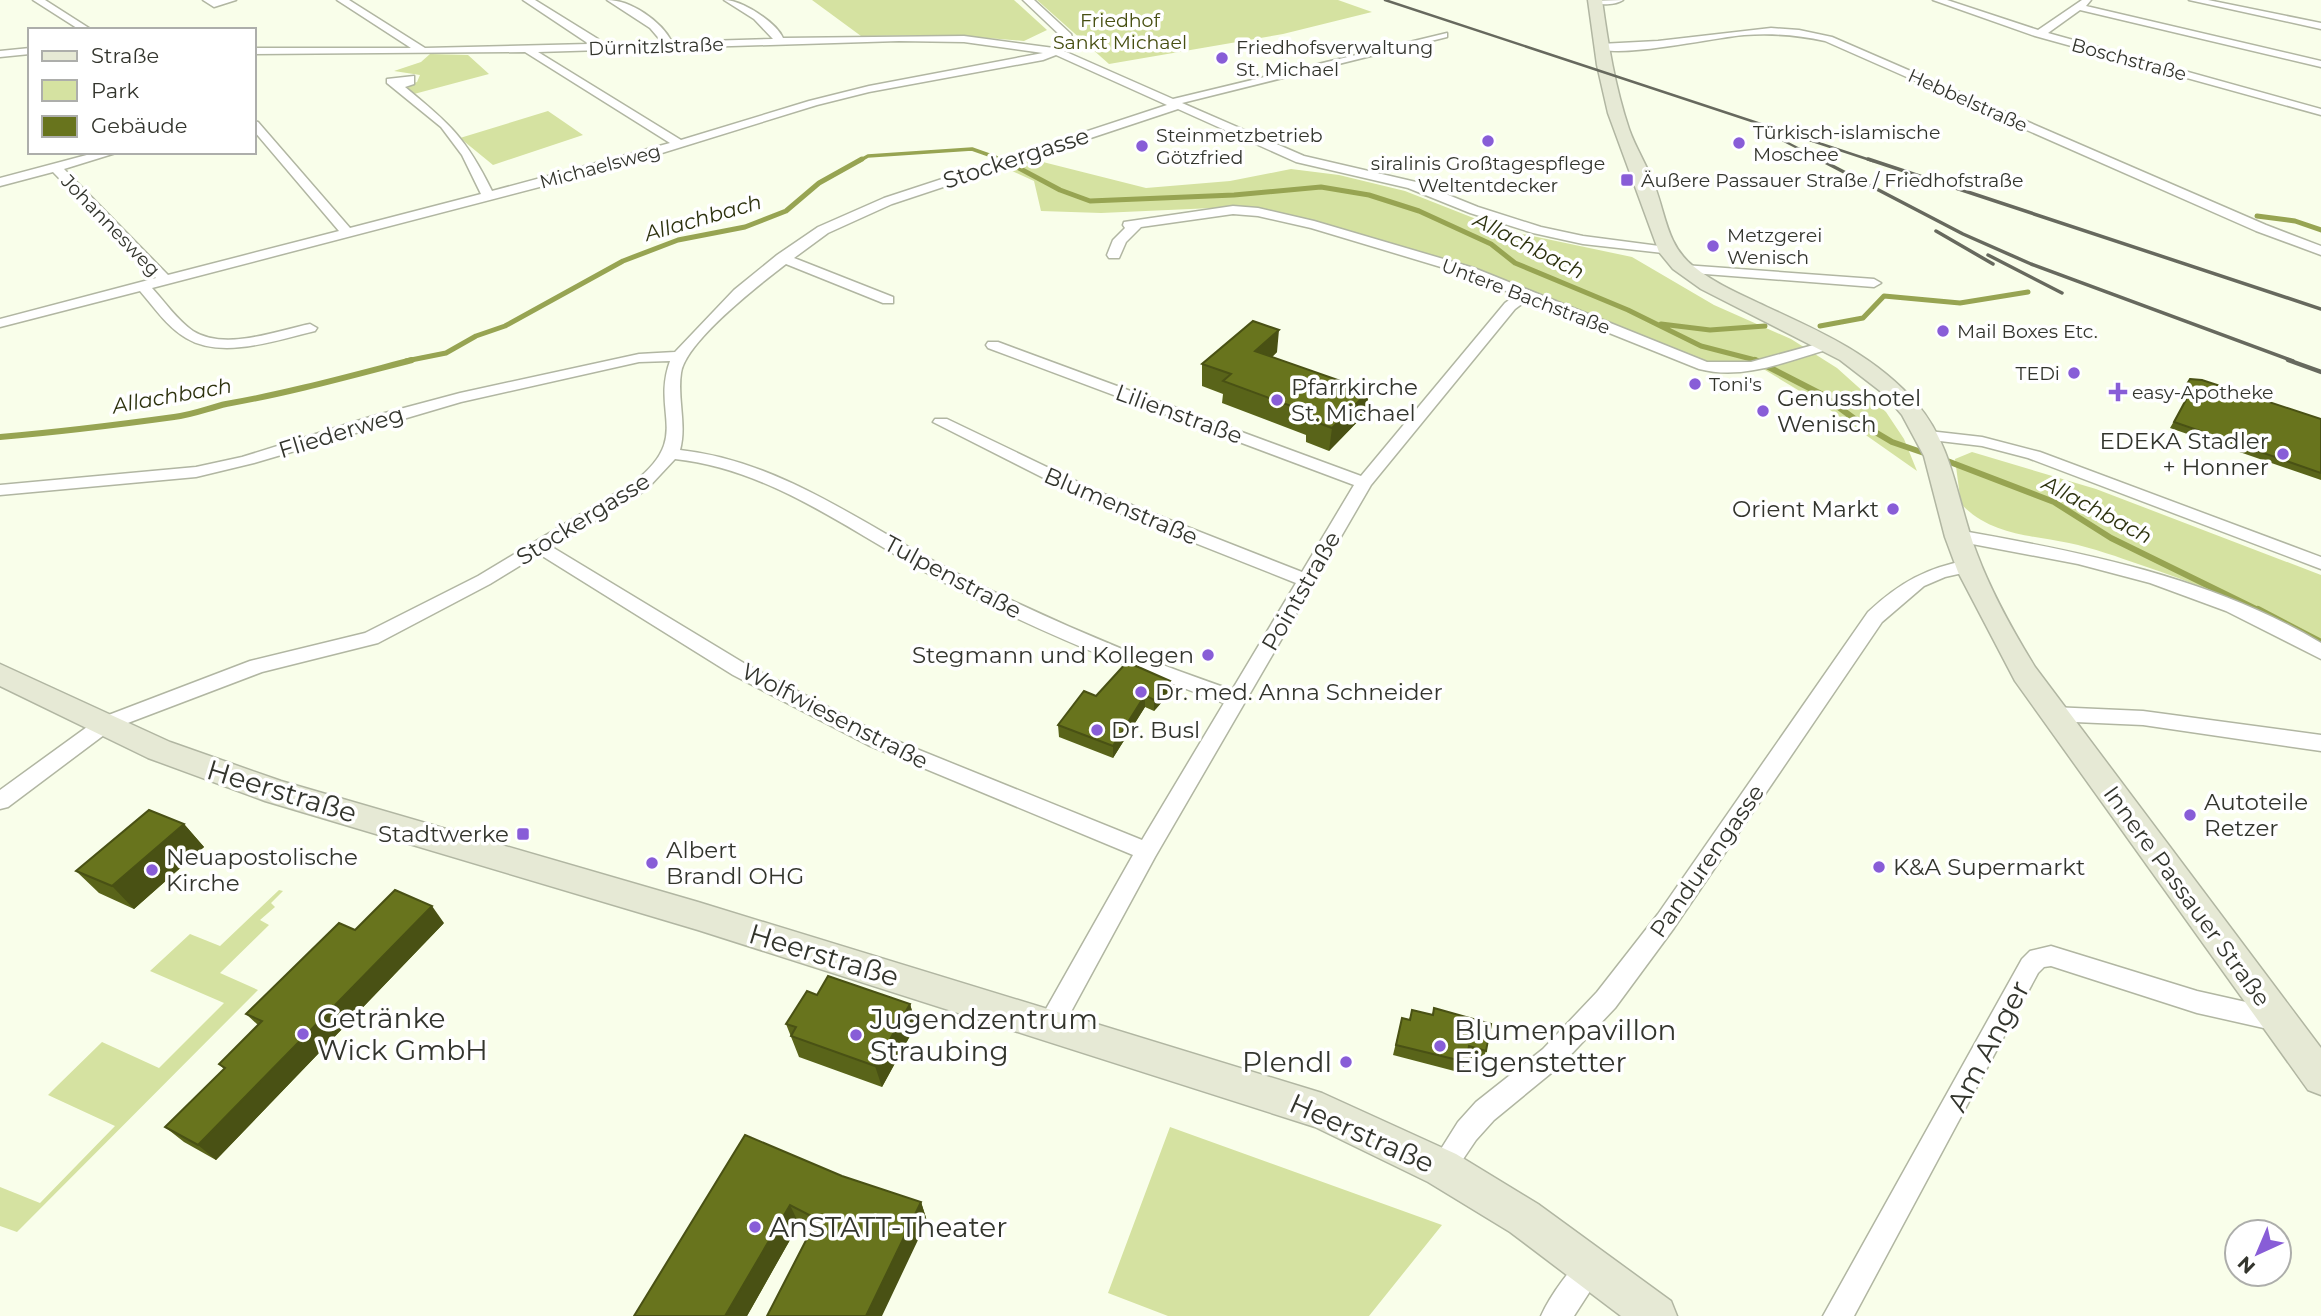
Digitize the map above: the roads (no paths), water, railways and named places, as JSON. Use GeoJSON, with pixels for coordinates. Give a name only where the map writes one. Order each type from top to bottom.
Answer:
{"type":"FeatureCollection","features":[{"type":"Feature","properties":{"kind":"main road"},"geometry":{"type":"LineString","coordinates":[[1595,0],[1600,47],[1617,120],[1648,190],[1667,251]]}},
{"type":"Feature","properties":{"kind":"main road","name":"Innere Passauer Straße"},"geometry":{"type":"LineString","coordinates":[[1667,251],[1684,269],[1721,292],[1828,345],[1882,382],[1908,407],[1930,439],[1952,513],[1987,609],[2052,714],[2321,1078]]}},
{"type":"Feature","properties":{"kind":"main road","name":"Heerstraße"},"geometry":{"type":"LineString","coordinates":[[0,674],[159,750],[276,792],[452,842],[1051,1024],[1322,1111],[1442,1168],[1524,1218],[1656,1316]]}},
{"type":"Feature","properties":{"kind":"street"},"geometry":{"type":"LineString","coordinates":[[37,0],[85,28]]}},
{"type":"Feature","properties":{"kind":"street"},"geometry":{"type":"LineString","coordinates":[[211,2],[231,0]]}},
{"type":"Feature","properties":{"kind":"street"},"geometry":{"type":"LineString","coordinates":[[342,0],[424,52]]}},
{"type":"Feature","properties":{"kind":"street"},"geometry":{"type":"LineString","coordinates":[[528,0],[594,41],[594,49]]}},
{"type":"Feature","properties":{"kind":"street"},"geometry":{"type":"LineString","coordinates":[[612,0],[634,12],[667,38],[669,46]]}},
{"type":"Feature","properties":{"kind":"street"},"geometry":{"type":"LineString","coordinates":[[729,0],[757,17],[778,36],[778,41]]}},
{"type":"Feature","properties":{"kind":"street"},"geometry":{"type":"LineString","coordinates":[[1028,0],[1067,36],[1069,45],[1058,52]]}},
{"type":"Feature","properties":{"kind":"street"},"geometry":{"type":"LineString","coordinates":[[1595,0],[1618,0]]}},
{"type":"Feature","properties":{"kind":"street","name":"Boschstraße"},"geometry":{"type":"LineString","coordinates":[[1938,0],[2039,34],[2321,112]]}},
{"type":"Feature","properties":{"kind":"street"},"geometry":{"type":"LineString","coordinates":[[2039,34],[2089,0]]}},
{"type":"Feature","properties":{"kind":"street"},"geometry":{"type":"LineString","coordinates":[[2194,0],[2321,26]]}},
{"type":"Feature","properties":{"kind":"street"},"geometry":{"type":"LineString","coordinates":[[2078,7],[2321,64]]}},
{"type":"Feature","properties":{"kind":"street","name":"Hebbelstraße"},"geometry":{"type":"LineString","coordinates":[[1600,47],[1639,47],[1761,29],[1808,33],[1828,38],[2260,228],[2321,251]]}},
{"type":"Feature","properties":{"kind":"street","name":"Stockergasse"},"geometry":{"type":"LineString","coordinates":[[0,801],[105,724],[257,666],[371,638],[438,606],[640,486],[658,472],[672,454],[673,373],[679,356],[739,293],[822,230],[992,166],[1218,89],[1443,35]]}},
{"type":"Feature","properties":{"kind":"street","name":"Dürnitzlstraße"},"geometry":{"type":"LineString","coordinates":[[256,51],[594,49],[778,41],[942,38],[1005,43],[1058,52],[1092,64],[1173,105],[1293,157],[1412,185],[1474,210],[1538,230],[1583,240],[1667,251]]}},
{"type":"Feature","properties":{"kind":"street"},"geometry":{"type":"LineString","coordinates":[[528,50],[680,144]]}},
{"type":"Feature","properties":{"kind":"street"},"geometry":{"type":"LineString","coordinates":[[0,54],[28,51]]}},
{"type":"Feature","properties":{"kind":"street","name":"Michaelsweg"},"geometry":{"type":"LineString","coordinates":[[0,323],[488,196],[869,89],[1015,63],[1058,52]]}},
{"type":"Feature","properties":{"kind":"street"},"geometry":{"type":"LineString","coordinates":[[398,86],[445,125],[468,155],[488,196]]}},
{"type":"Feature","properties":{"kind":"street"},"geometry":{"type":"LineString","coordinates":[[256,126],[346,231]]}},
{"type":"Feature","properties":{"kind":"street"},"geometry":{"type":"LineString","coordinates":[[0,182],[106,154]]}},
{"type":"Feature","properties":{"kind":"street","name":"Johannesweg"},"geometry":{"type":"LineString","coordinates":[[56,168],[166,281]]}},
{"type":"Feature","properties":{"kind":"street","name":"Untere Bachstraße"},"geometry":{"type":"LineString","coordinates":[[1114,255],[1120,240],[1133,224],[1233,210],[1258,212],[1469,271],[1703,366],[1736,370],[1828,345]]}},
{"type":"Feature","properties":{"kind":"street"},"geometry":{"type":"LineString","coordinates":[[782,258],[888,300]]}},
{"type":"Feature","properties":{"kind":"street"},"geometry":{"type":"LineString","coordinates":[[1684,269],[1874,283]]}},
{"type":"Feature","properties":{"kind":"street"},"geometry":{"type":"LineString","coordinates":[[144,287],[176,322],[197,339],[223,345],[310,328]]}},
{"type":"Feature","properties":{"kind":"street","name":"Pointstraße"},"geometry":{"type":"LineString","coordinates":[[1051,1024],[1147,851],[1364,483],[1510,306],[1526,294]]}},
{"type":"Feature","properties":{"kind":"street","name":"Lilienstraße"},"geometry":{"type":"LineString","coordinates":[[993,345],[1364,483]]}},
{"type":"Feature","properties":{"kind":"street","name":"Fliederweg"},"geometry":{"type":"LineString","coordinates":[[0,490],[33,483],[158,478],[200,471],[273,453],[400,413],[639,358],[679,356]]}},
{"type":"Feature","properties":{"kind":"street","name":"Blumenstraße"},"geometry":{"type":"LineString","coordinates":[[941,422],[1074,488],[1305,580]]}},
{"type":"Feature","properties":{"kind":"street"},"geometry":{"type":"LineString","coordinates":[[1930,439],[1982,440],[2010,448],[2321,563]]}},
{"type":"Feature","properties":{"kind":"street","name":"Tulpenstraße"},"geometry":{"type":"LineString","coordinates":[[672,454],[718,459],[777,480],[906,555],[1040,622],[1111,654],[1238,700]]}},
{"type":"Feature","properties":{"kind":"street"},"geometry":{"type":"LineString","coordinates":[[1952,513],[2077,557],[2141,573],[2250,613],[2321,652]]}},
{"type":"Feature","properties":{"kind":"street","name":"Wolfwiesenstraße"},"geometry":{"type":"LineString","coordinates":[[540,547],[740,670],[875,740],[1147,851]]}},
{"type":"Feature","properties":{"kind":"street","name":"Pandurengasse"},"geometry":{"type":"LineString","coordinates":[[1442,1168],[1467,1131],[1485,1111],[1552,1057],[1606,1000],[1666,921],[1875,617],[1892,600],[1922,578],[1936,571],[1970,566]]}},
{"type":"Feature","properties":{"kind":"street"},"geometry":{"type":"LineString","coordinates":[[2052,714],[2143,718],[2321,743]]}},
{"type":"Feature","properties":{"kind":"street","name":"Am Anger"},"geometry":{"type":"LineString","coordinates":[[1838,1316],[2030,966],[2038,958],[2051,956],[2076,962],[2197,1002],[2278,1020]]}},
{"type":"Feature","properties":{"kind":"street"},"geometry":{"type":"LineString","coordinates":[[1556,1316],[1591,1268]]}},
{"type":"Feature","properties":{"kind":"waterway","name":"Allachbach"},"geometry":{"type":"LineString","coordinates":[[859,161],[868,156],[972,149],[1005,161]]}},
{"type":"Feature","properties":{"kind":"waterway","name":"Allachbach"},"geometry":{"type":"LineString","coordinates":[[406,361],[446,353],[476,336],[505,326],[623,261],[678,240],[745,227],[786,211],[819,183],[862,159]]}},
{"type":"Feature","properties":{"kind":"waterway","name":"Allachbach"},"geometry":{"type":"LineString","coordinates":[[1005,161],[1060,190],[1090,201],[1234,195],[1321,187],[1369,195],[1419,211],[1491,244],[1515,263],[1628,310],[1701,346],[1759,361]]}},
{"type":"Feature","properties":{"kind":"waterway"},"geometry":{"type":"LineString","coordinates":[[2257,216],[2295,221],[2321,230]]}},
{"type":"Feature","properties":{"kind":"waterway"},"geometry":{"type":"LineString","coordinates":[[1820,326],[1863,318],[1884,296],[1960,303],[2028,292]]}},
{"type":"Feature","properties":{"kind":"waterway"},"geometry":{"type":"LineString","coordinates":[[1661,324],[1710,330],[1765,326]]}},
{"type":"Feature","properties":{"kind":"waterway","name":"Allachbach"},"geometry":{"type":"LineString","coordinates":[[0,437],[181,416],[412,360]]}},
{"type":"Feature","properties":{"kind":"waterway","name":"Allachbach"},"geometry":{"type":"LineString","coordinates":[[1755,360],[1821,394],[1860,423],[1892,442],[1930,455]]}},
{"type":"Feature","properties":{"kind":"waterway","name":"Allachbach"},"geometry":{"type":"LineString","coordinates":[[1942,459],[2054,502],[2111,538],[2259,611]]}},
{"type":"Feature","properties":{"kind":"waterway","name":"Allachbach"},"geometry":{"type":"LineString","coordinates":[[2259,611],[2321,643]]}},
{"type":"Feature","properties":{"kind":"railway"},"geometry":{"type":"LineString","coordinates":[[1385,0],[1873,161]]}},
{"type":"Feature","properties":{"kind":"railway"},"geometry":{"type":"LineString","coordinates":[[1782,140],[1823,161]]}},
{"type":"Feature","properties":{"kind":"railway"},"geometry":{"type":"LineString","coordinates":[[1819,159],[1963,234],[2031,264],[2293,361]]}},
{"type":"Feature","properties":{"kind":"railway"},"geometry":{"type":"LineString","coordinates":[[1868,159],[2321,309]]}},
{"type":"Feature","properties":{"kind":"railway"},"geometry":{"type":"LineString","coordinates":[[1936,231],[1993,264]]}},
{"type":"Feature","properties":{"kind":"railway"},"geometry":{"type":"LineString","coordinates":[[1988,255],[2062,293]]}},
{"type":"Feature","properties":{"kind":"railway"},"geometry":{"type":"LineString","coordinates":[[2288,360],[2321,372]]}},
{"type":"Feature","properties":{"kind":"place","name":"Friedhofsverwaltung St. Michael"},"geometry":{"type":"Point","coordinates":[1222,58]}},
{"type":"Feature","properties":{"kind":"place","name":"siralinis Großtagespflege Weltentdecker"},"geometry":{"type":"Point","coordinates":[1488,141]}},
{"type":"Feature","properties":{"kind":"place","name":"Türkisch-islamische Moschee"},"geometry":{"type":"Point","coordinates":[1739,143]}},
{"type":"Feature","properties":{"kind":"place","name":"Steinmetzbetrieb Götzfried"},"geometry":{"type":"Point","coordinates":[1142,146]}},
{"type":"Feature","properties":{"kind":"place","name":"Äußere Passauer Straße / Friedhofstraße"},"geometry":{"type":"Point","coordinates":[1627,180]}},
{"type":"Feature","properties":{"kind":"place","name":"Metzgerei Wenisch"},"geometry":{"type":"Point","coordinates":[1713,246]}},
{"type":"Feature","properties":{"kind":"place","name":"Mail Boxes Etc."},"geometry":{"type":"Point","coordinates":[1943,331]}},
{"type":"Feature","properties":{"kind":"place","name":"TEDi"},"geometry":{"type":"Point","coordinates":[2074,373]}},
{"type":"Feature","properties":{"kind":"place","name":"Toni's"},"geometry":{"type":"Point","coordinates":[1695,384]}},
{"type":"Feature","properties":{"kind":"place","name":"easy-Apotheke"},"geometry":{"type":"Point","coordinates":[2118,392]}},
{"type":"Feature","properties":{"kind":"place","name":"Pfarrkirche St. Michael"},"geometry":{"type":"Point","coordinates":[1277,400]}},
{"type":"Feature","properties":{"kind":"place","name":"Genusshotel Wenisch"},"geometry":{"type":"Point","coordinates":[1763,411]}},
{"type":"Feature","properties":{"kind":"place","name":"EDEKA Stadler + Honner"},"geometry":{"type":"Point","coordinates":[2283,454]}},
{"type":"Feature","properties":{"kind":"place","name":"Orient Markt"},"geometry":{"type":"Point","coordinates":[1893,509]}},
{"type":"Feature","properties":{"kind":"place","name":"Stegmann und Kollegen"},"geometry":{"type":"Point","coordinates":[1208,655]}},
{"type":"Feature","properties":{"kind":"place","name":"Dr. med. Anna Schneider"},"geometry":{"type":"Point","coordinates":[1141,692]}},
{"type":"Feature","properties":{"kind":"place","name":"Dr. Busl"},"geometry":{"type":"Point","coordinates":[1097,730]}},
{"type":"Feature","properties":{"kind":"place","name":"Autoteile Retzer"},"geometry":{"type":"Point","coordinates":[2190,815]}},
{"type":"Feature","properties":{"kind":"place","name":"Stadtwerke"},"geometry":{"type":"Point","coordinates":[523,834]}},
{"type":"Feature","properties":{"kind":"place","name":"Albert Brandl OHG"},"geometry":{"type":"Point","coordinates":[652,863]}},
{"type":"Feature","properties":{"kind":"place","name":"K&A Supermarkt"},"geometry":{"type":"Point","coordinates":[1879,867]}},
{"type":"Feature","properties":{"kind":"place","name":"Neuapostolische Kirche"},"geometry":{"type":"Point","coordinates":[152,870]}},
{"type":"Feature","properties":{"kind":"place","name":"Getränke Wick GmbH"},"geometry":{"type":"Point","coordinates":[303,1034]}},
{"type":"Feature","properties":{"kind":"place","name":"Jugendzentrum Straubing"},"geometry":{"type":"Point","coordinates":[856,1035]}},
{"type":"Feature","properties":{"kind":"place","name":"Blumenpavillon Eigenstetter"},"geometry":{"type":"Point","coordinates":[1440,1046]}},
{"type":"Feature","properties":{"kind":"place","name":"Plendl"},"geometry":{"type":"Point","coordinates":[1346,1062]}},
{"type":"Feature","properties":{"kind":"place","name":"AnSTATT-Theater"},"geometry":{"type":"Point","coordinates":[755,1227]}},
{"type":"Feature","properties":{"kind":"park label","name":"Friedhof Sankt Michael"},"geometry":{"type":"Point","coordinates":[1120,31]}}]}
